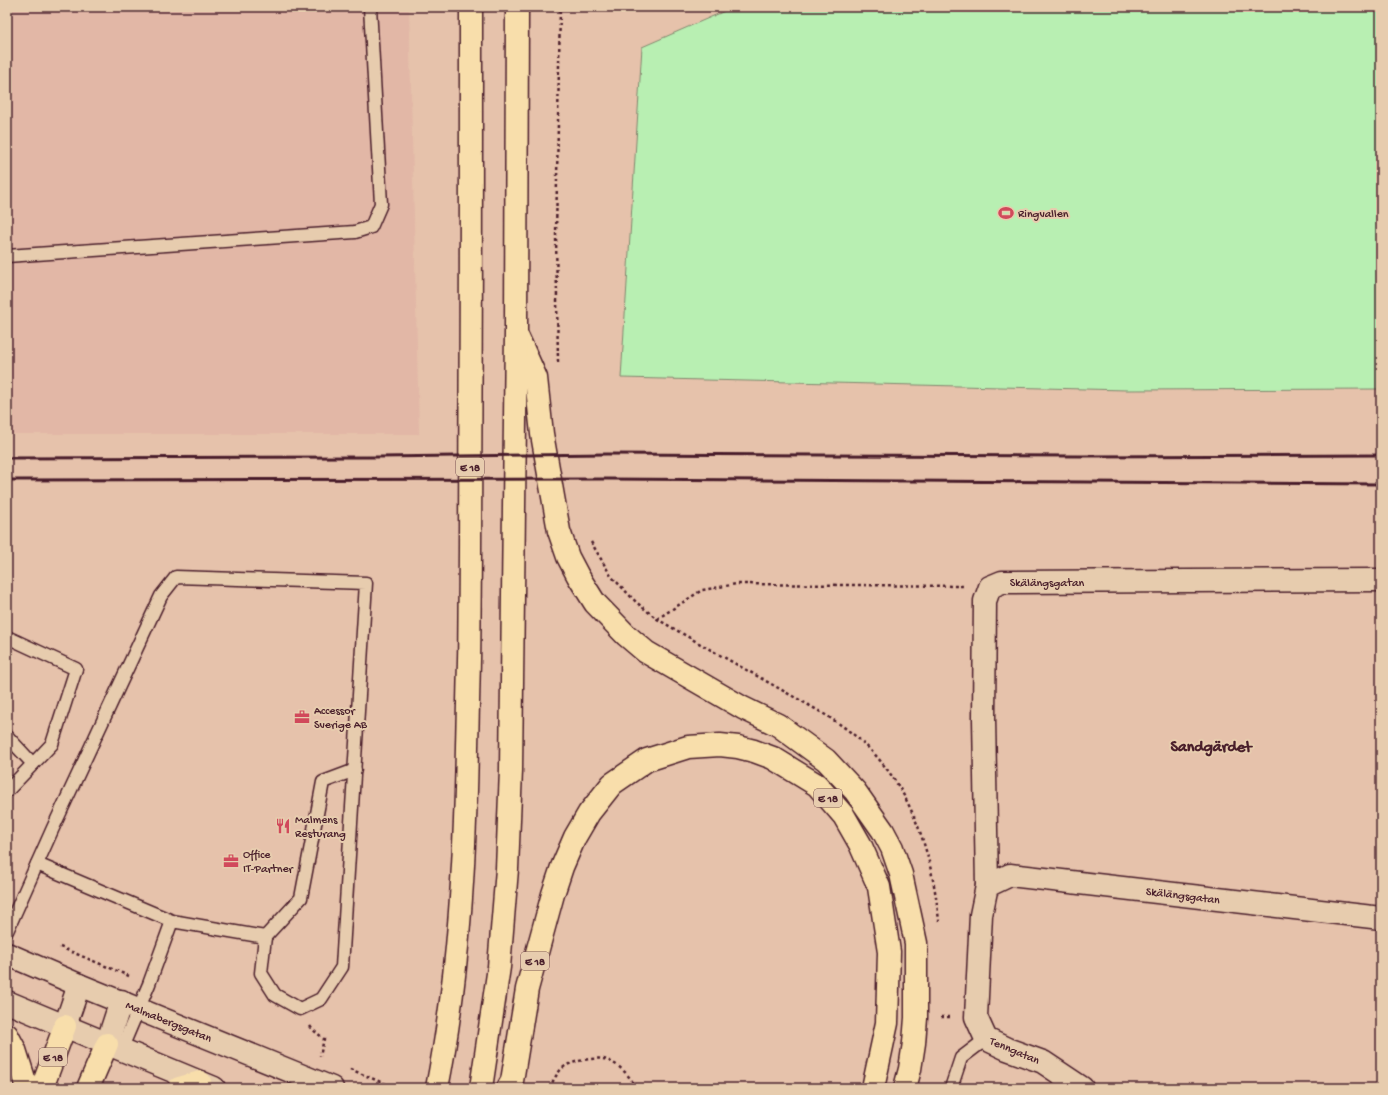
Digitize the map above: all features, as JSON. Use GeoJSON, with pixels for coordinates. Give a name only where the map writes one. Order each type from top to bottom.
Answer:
{"type":"FeatureCollection","features":[{"type":"Feature","properties":{"kind":"highway","name":"E 18"},"geometry":{"type":"LineString","coordinates":[[437,1088],[453,985],[465,844],[470,620],[471,7]]}},
{"type":"Feature","properties":{"kind":"highway","name":"E 18"},"geometry":{"type":"LineString","coordinates":[[481,1088],[498,967],[508,853],[512,728],[516,332],[517,7]]}},
{"type":"Feature","properties":{"kind":"highway","name":"E 18"},"geometry":{"type":"LineString","coordinates":[[516,332],[536,378],[542,434],[559,531],[568,557],[578,576],[596,603],[626,635],[646,652],[743,708],[778,725],[826,760],[855,791],[883,831],[892,848],[901,874],[916,943],[915,1030],[910,1069],[905,1088]]}},
{"type":"Feature","properties":{"kind":"highway","name":"E 18"},"geometry":{"type":"LineString","coordinates":[[508,1088],[512,1081],[527,989],[553,894],[569,852],[589,813],[612,784],[647,760],[688,747],[720,745],[749,750],[773,758],[817,785],[844,816],[860,844],[878,887],[889,952],[887,1023],[873,1088]]}},
{"type":"Feature","properties":{"kind":"highway","name":"E 18"},"geometry":{"type":"LineString","coordinates":[[42,1088],[64,1026]]}},
{"type":"Feature","properties":{"kind":"highway"},"geometry":{"type":"LineString","coordinates":[[7,1035],[15,1050],[27,1088]]}},
{"type":"Feature","properties":{"kind":"highway"},"geometry":{"type":"LineString","coordinates":[[88,1088],[114,1047]]}},
{"type":"Feature","properties":{"kind":"highway"},"geometry":{"type":"LineString","coordinates":[[179,1088],[207,1085]]}},
{"type":"Feature","properties":{"kind":"street","name":"Skälängsgatan"},"geometry":{"type":"LineString","coordinates":[[990,587],[1002,582],[1381,580]]}},
{"type":"Feature","properties":{"kind":"street"},"geometry":{"type":"LineString","coordinates":[[987,886],[984,718],[985,601],[990,587]]}},
{"type":"Feature","properties":{"kind":"street","name":"Skälängsgatan"},"geometry":{"type":"LineString","coordinates":[[987,886],[1010,875],[1381,918]]}},
{"type":"Feature","properties":{"kind":"street","name":"Tenngatan"},"geometry":{"type":"LineString","coordinates":[[987,886],[981,923],[976,1017],[986,1039],[1007,1049],[1043,1062],[1082,1088]]}},
{"type":"Feature","properties":{"kind":"street","name":"Malmabergsgatan"},"geometry":{"type":"LineString","coordinates":[[7,954],[79,985],[332,1088]]}},
{"type":"Feature","properties":{"kind":"street"},"geometry":{"type":"LineString","coordinates":[[64,1026],[79,985]]}},
{"type":"Feature","properties":{"kind":"street"},"geometry":{"type":"LineString","coordinates":[[7,1002],[207,1085]]}},
{"type":"Feature","properties":{"kind":"street"},"geometry":{"type":"LineString","coordinates":[[114,1047],[130,1005]]}},
{"type":"Feature","properties":{"kind":"lane"},"geometry":{"type":"LineString","coordinates":[[7,256],[355,232],[371,227],[381,204],[370,7]]}},
{"type":"Feature","properties":{"kind":"lane"},"geometry":{"type":"LineString","coordinates":[[7,931],[161,596],[176,577],[366,583],[355,770],[342,967],[321,999],[300,1009],[275,995],[261,973],[265,938],[301,898],[323,782],[355,770]]}},
{"type":"Feature","properties":{"kind":"lane"},"geometry":{"type":"LineString","coordinates":[[7,637],[76,669],[52,744],[7,791]]}},
{"type":"Feature","properties":{"kind":"lane"},"geometry":{"type":"LineString","coordinates":[[7,736],[32,764]]}},
{"type":"Feature","properties":{"kind":"lane"},"geometry":{"type":"LineString","coordinates":[[37,864],[172,922],[265,938]]}},
{"type":"Feature","properties":{"kind":"lane"},"geometry":{"type":"LineString","coordinates":[[130,1005],[172,922]]}},
{"type":"Feature","properties":{"kind":"lane"},"geometry":{"type":"LineString","coordinates":[[951,1088],[961,1058],[986,1039]]}},
{"type":"Feature","properties":{"kind":"path"},"geometry":{"type":"LineString","coordinates":[[558,367],[556,236],[560,7]]}},
{"type":"Feature","properties":{"kind":"path"},"geometry":{"type":"LineString","coordinates":[[589,537],[611,576],[636,602],[657,619],[702,590],[736,584],[990,587]]}},
{"type":"Feature","properties":{"kind":"path"},"geometry":{"type":"LineString","coordinates":[[300,1009],[306,1022],[324,1039],[320,1056]]}},
{"type":"Feature","properties":{"kind":"path"},"geometry":{"type":"LineString","coordinates":[[550,1088],[554,1079],[566,1066],[585,1060],[605,1059],[628,1075],[636,1088]]}},
{"type":"Feature","properties":{"kind":"path"},"geometry":{"type":"LineString","coordinates":[[358,1073],[395,1088]]}},
{"type":"Feature","properties":{"kind":"shaded area"},"geometry":{"type":"Polygon","coordinates":[[[7,7],[409,7],[419,434],[7,434],[7,7]]]}},
{"type":"Feature","properties":{"kind":"green space","name":"Ringvallen"},"geometry":{"type":"Polygon","coordinates":[[[734,7],[1381,7],[1381,389],[1127,390],[621,378],[642,47],[734,7]]]}},
{"type":"Feature","properties":{"kind":"railway"},"geometry":{"type":"LineString","coordinates":[[7,458],[379,457],[607,454],[1082,456],[1381,455]]}},
{"type":"Feature","properties":{"kind":"railway"},"geometry":{"type":"LineString","coordinates":[[7,480],[607,479],[1381,484]]}},
{"type":"Feature","properties":{"kind":"place","name":"Ringvallen"},"geometry":{"type":"Point","coordinates":[1006,213]}},
{"type":"Feature","properties":{"kind":"place","name":"Accessor Sverige AB"},"geometry":{"type":"Point","coordinates":[302,717]}},
{"type":"Feature","properties":{"kind":"place","name":"Malmens Resturang"},"geometry":{"type":"Point","coordinates":[283,826]}},
{"type":"Feature","properties":{"kind":"place","name":"Office IT-Partner"},"geometry":{"type":"Point","coordinates":[231,861]}},
{"type":"Feature","properties":{"kind":"district","name":"Sandgärdet"},"geometry":{"type":"Point","coordinates":[1211,745]}}]}
